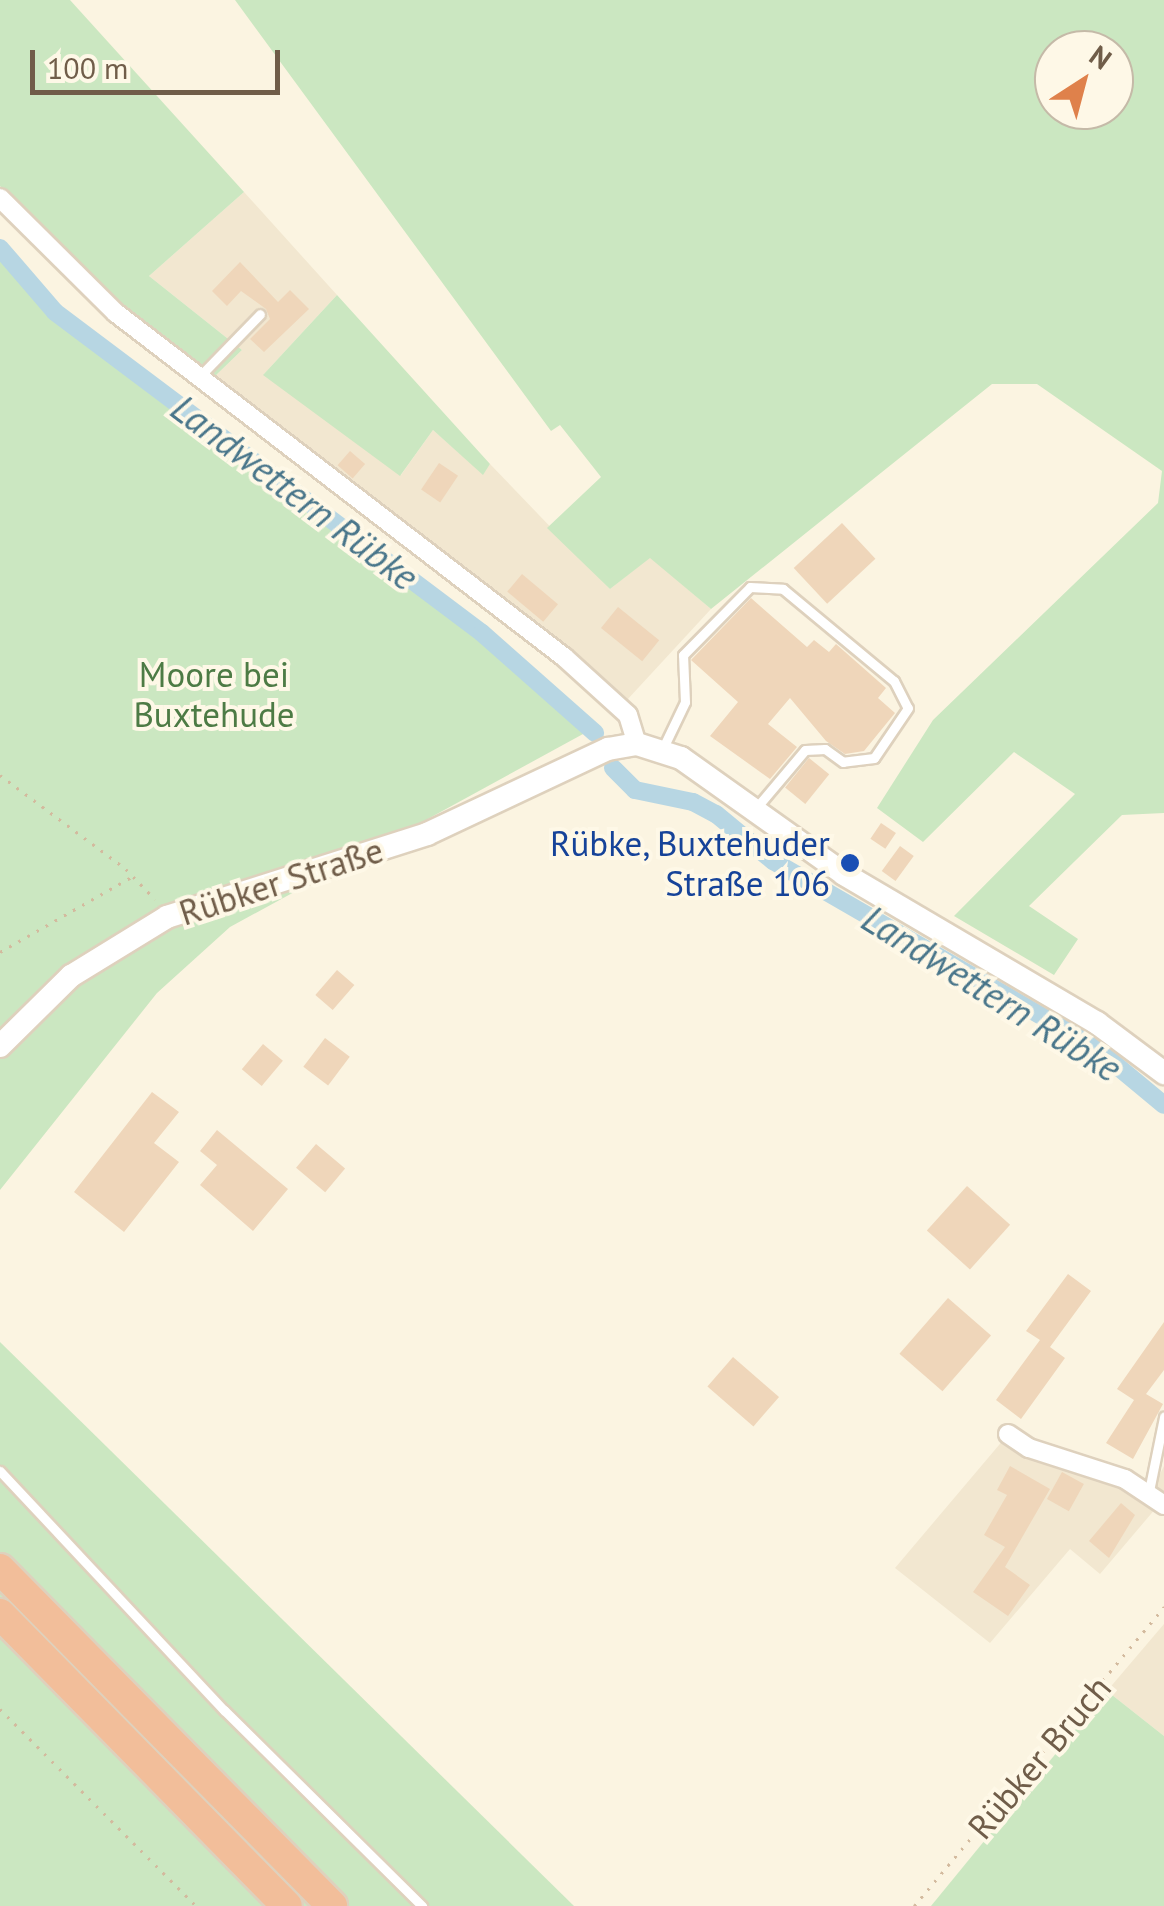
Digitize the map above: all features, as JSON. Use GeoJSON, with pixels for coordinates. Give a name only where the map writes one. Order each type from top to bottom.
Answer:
{"type":"FeatureCollection","features":[{"type":"Feature","properties":{"kind":"highway"},"geometry":{"type":"LineString","coordinates":[[0,1568],[332,1906]]}},
{"type":"Feature","properties":{"kind":"highway"},"geometry":{"type":"LineString","coordinates":[[0,1614],[288,1906]]}},
{"type":"Feature","properties":{"kind":"street"},"geometry":{"type":"LineString","coordinates":[[0,198],[75,278],[564,657],[621,706],[637,744],[662,750],[844,874],[1098,1023],[1164,1073]]}},
{"type":"Feature","properties":{"kind":"street","name":"Rübker Straße"},"geometry":{"type":"LineString","coordinates":[[0,1046],[71,976],[166,917],[427,834],[608,750],[637,744]]}},
{"type":"Feature","properties":{"kind":"street"},"geometry":{"type":"LineString","coordinates":[[1008,1434],[1029,1448],[1149,1491],[1164,1505]]}},
{"type":"Feature","properties":{"kind":"lane"},"geometry":{"type":"LineString","coordinates":[[200,376],[260,314]]}},
{"type":"Feature","properties":{"kind":"lane"},"geometry":{"type":"LineString","coordinates":[[662,750],[685,702],[683,655],[750,587],[782,589],[894,681],[908,708],[874,758],[843,762],[825,749],[805,750],[754,810]]}},
{"type":"Feature","properties":{"kind":"lane"},"geometry":{"type":"LineString","coordinates":[[1149,1491],[1164,1418]]}},
{"type":"Feature","properties":{"kind":"lane"},"geometry":{"type":"LineString","coordinates":[[0,1471],[224,1710],[422,1906]]}},
{"type":"Feature","properties":{"kind":"path"},"geometry":{"type":"LineString","coordinates":[[0,776],[134,876],[166,917]]}},
{"type":"Feature","properties":{"kind":"path"},"geometry":{"type":"LineString","coordinates":[[0,952],[134,876]]}},
{"type":"Feature","properties":{"kind":"path","name":"Rübker Bruch"},"geometry":{"type":"LineString","coordinates":[[914,1906],[1164,1608]]}},
{"type":"Feature","properties":{"kind":"path"},"geometry":{"type":"LineString","coordinates":[[0,1709],[196,1906]]}},
{"type":"Feature","properties":{"kind":"shaded area"},"geometry":{"type":"Polygon","coordinates":[[[244,192],[337,295],[264,374],[401,475],[433,430],[483,474],[490,464],[610,589],[650,557],[711,609],[627,700],[213,378],[242,350],[149,276],[244,192]]]}},
{"type":"Feature","properties":{"kind":"shaded area"},"geometry":{"type":"Polygon","coordinates":[[[1010,1432],[1156,1482],[1164,1466],[1164,1516],[1156,1508],[1100,1574],[1070,1549],[990,1643],[895,1568],[1010,1432]]]}},
{"type":"Feature","properties":{"kind":"shaded area"},"geometry":{"type":"Polygon","coordinates":[[[1164,1624],[1164,1736],[1107,1691],[1164,1624]]]}},
{"type":"Feature","properties":{"kind":"green space"},"geometry":{"type":"Polygon","coordinates":[[[0,0],[70,0],[244,192],[149,276],[242,350],[213,378],[77,272],[0,186],[0,0]]]}},
{"type":"Feature","properties":{"kind":"green space"},"geometry":{"type":"Polygon","coordinates":[[[235,0],[1164,0],[1164,813],[1122,815],[1029,906],[1078,939],[1054,975],[954,916],[1075,794],[1014,752],[923,842],[877,808],[933,720],[1158,503],[1162,471],[1037,384],[992,384],[711,609],[650,558],[610,589],[547,528],[601,477],[560,425],[551,431],[235,0]]]}},
{"type":"Feature","properties":{"kind":"green space","name":"Moore bei Buxtehude"},"geometry":{"type":"Polygon","coordinates":[[[0,247],[43,296],[216,435],[447,597],[594,728],[230,927],[157,993],[0,1190],[0,247]]]}},
{"type":"Feature","properties":{"kind":"green space"},"geometry":{"type":"Polygon","coordinates":[[[337,295],[490,464],[483,475],[433,430],[400,476],[263,375],[337,295]]]}},
{"type":"Feature","properties":{"kind":"green space"},"geometry":{"type":"Polygon","coordinates":[[[0,1342],[50,1391],[574,1906],[0,1906],[0,1342]]]}},
{"type":"Feature","properties":{"kind":"green space"},"geometry":{"type":"Polygon","coordinates":[[[1107,1691],[1164,1736],[1164,1906],[931,1906],[1107,1691]]]}},
{"type":"Feature","properties":{"kind":"building"},"geometry":{"type":"Polygon","coordinates":[[[240,262],[278,302],[290,290],[309,309],[264,352],[250,339],[270,319],[266,309],[241,291],[227,306],[212,291],[240,262]]]}},
{"type":"Feature","properties":{"kind":"building"},"geometry":{"type":"Polygon","coordinates":[[[350,451],[365,464],[353,478],[338,465],[350,451]]]}},
{"type":"Feature","properties":{"kind":"building"},"geometry":{"type":"Polygon","coordinates":[[[439,463],[458,476],[440,502],[421,490],[439,463]]]}},
{"type":"Feature","properties":{"kind":"building"},"geometry":{"type":"Polygon","coordinates":[[[842,523],[875,559],[827,604],[794,568],[842,523]]]}},
{"type":"Feature","properties":{"kind":"building"},"geometry":{"type":"Polygon","coordinates":[[[522,574],[558,604],[543,622],[507,592],[522,574]]]}},
{"type":"Feature","properties":{"kind":"building"},"geometry":{"type":"Polygon","coordinates":[[[751,598],[807,647],[814,640],[829,652],[836,644],[886,688],[878,698],[895,713],[864,751],[845,754],[826,741],[790,698],[768,724],[797,747],[770,779],[710,736],[738,702],[691,660],[751,598]]]}},
{"type":"Feature","properties":{"kind":"building"},"geometry":{"type":"Polygon","coordinates":[[[618,607],[659,640],[642,661],[601,628],[618,607]]]}},
{"type":"Feature","properties":{"kind":"building"},"geometry":{"type":"Polygon","coordinates":[[[809,758],[829,774],[805,804],[785,788],[809,758]]]}},
{"type":"Feature","properties":{"kind":"building"},"geometry":{"type":"Polygon","coordinates":[[[881,823],[896,833],[885,849],[870,839],[881,823]]]}},
{"type":"Feature","properties":{"kind":"building"},"geometry":{"type":"Polygon","coordinates":[[[900,846],[914,856],[896,881],[882,871],[900,846]]]}},
{"type":"Feature","properties":{"kind":"building"},"geometry":{"type":"Polygon","coordinates":[[[337,970],[354,985],[333,1010],[315,995],[337,970]]]}},
{"type":"Feature","properties":{"kind":"building"},"geometry":{"type":"Polygon","coordinates":[[[325,1038],[350,1057],[328,1085],[303,1067],[325,1038]]]}},
{"type":"Feature","properties":{"kind":"building"},"geometry":{"type":"Polygon","coordinates":[[[263,1044],[283,1061],[262,1086],[242,1069],[263,1044]]]}},
{"type":"Feature","properties":{"kind":"building"},"geometry":{"type":"Polygon","coordinates":[[[152,1092],[179,1112],[154,1143],[179,1162],[124,1232],[74,1192],[152,1092]]]}},
{"type":"Feature","properties":{"kind":"building"},"geometry":{"type":"Polygon","coordinates":[[[217,1130],[288,1189],[253,1231],[200,1185],[217,1165],[200,1151],[217,1130]]]}},
{"type":"Feature","properties":{"kind":"building"},"geometry":{"type":"Polygon","coordinates":[[[316,1144],[345,1168],[325,1192],[296,1168],[316,1144]]]}},
{"type":"Feature","properties":{"kind":"building"},"geometry":{"type":"Polygon","coordinates":[[[967,1186],[1010,1225],[970,1269],[927,1231],[967,1186]]]}},
{"type":"Feature","properties":{"kind":"building"},"geometry":{"type":"Polygon","coordinates":[[[1068,1274],[1091,1291],[1050,1347],[1065,1358],[1021,1419],[996,1400],[1040,1340],[1026,1331],[1068,1274]]]}},
{"type":"Feature","properties":{"kind":"building"},"geometry":{"type":"Polygon","coordinates":[[[948,1298],[991,1335],[942,1391],[899,1354],[948,1298]]]}},
{"type":"Feature","properties":{"kind":"building"},"geometry":{"type":"Polygon","coordinates":[[[1164,1322],[1164,1370],[1146,1394],[1163,1404],[1133,1459],[1106,1443],[1134,1400],[1117,1389],[1164,1322]]]}},
{"type":"Feature","properties":{"kind":"building"},"geometry":{"type":"Polygon","coordinates":[[[733,1357],[779,1397],[753,1426],[707,1386],[733,1357]]]}},
{"type":"Feature","properties":{"kind":"building"},"geometry":{"type":"Polygon","coordinates":[[[1010,1466],[1050,1489],[1005,1567],[1030,1585],[1008,1616],[973,1592],[1005,1547],[984,1535],[1007,1495],[997,1490],[1010,1466]]]}},
{"type":"Feature","properties":{"kind":"building"},"geometry":{"type":"Polygon","coordinates":[[[1062,1472],[1084,1484],[1069,1511],[1047,1499],[1062,1472]]]}},
{"type":"Feature","properties":{"kind":"building"},"geometry":{"type":"Polygon","coordinates":[[[1121,1503],[1135,1515],[1109,1558],[1089,1541],[1121,1503]]]}},
{"type":"Feature","properties":{"kind":"waterway","name":"Landwettern Rübke"},"geometry":{"type":"LineString","coordinates":[[0,248],[55,312],[482,633],[595,733]]}},
{"type":"Feature","properties":{"kind":"waterway","name":"Landwettern Rübke"},"geometry":{"type":"LineString","coordinates":[[613,768],[635,790],[693,802],[716,814],[773,861],[1093,1046],[1164,1105]]}},
{"type":"Feature","properties":{"kind":"place","name":"Rübke, Buxtehuder Straße 106"},"geometry":{"type":"Point","coordinates":[850,863]}}]}
